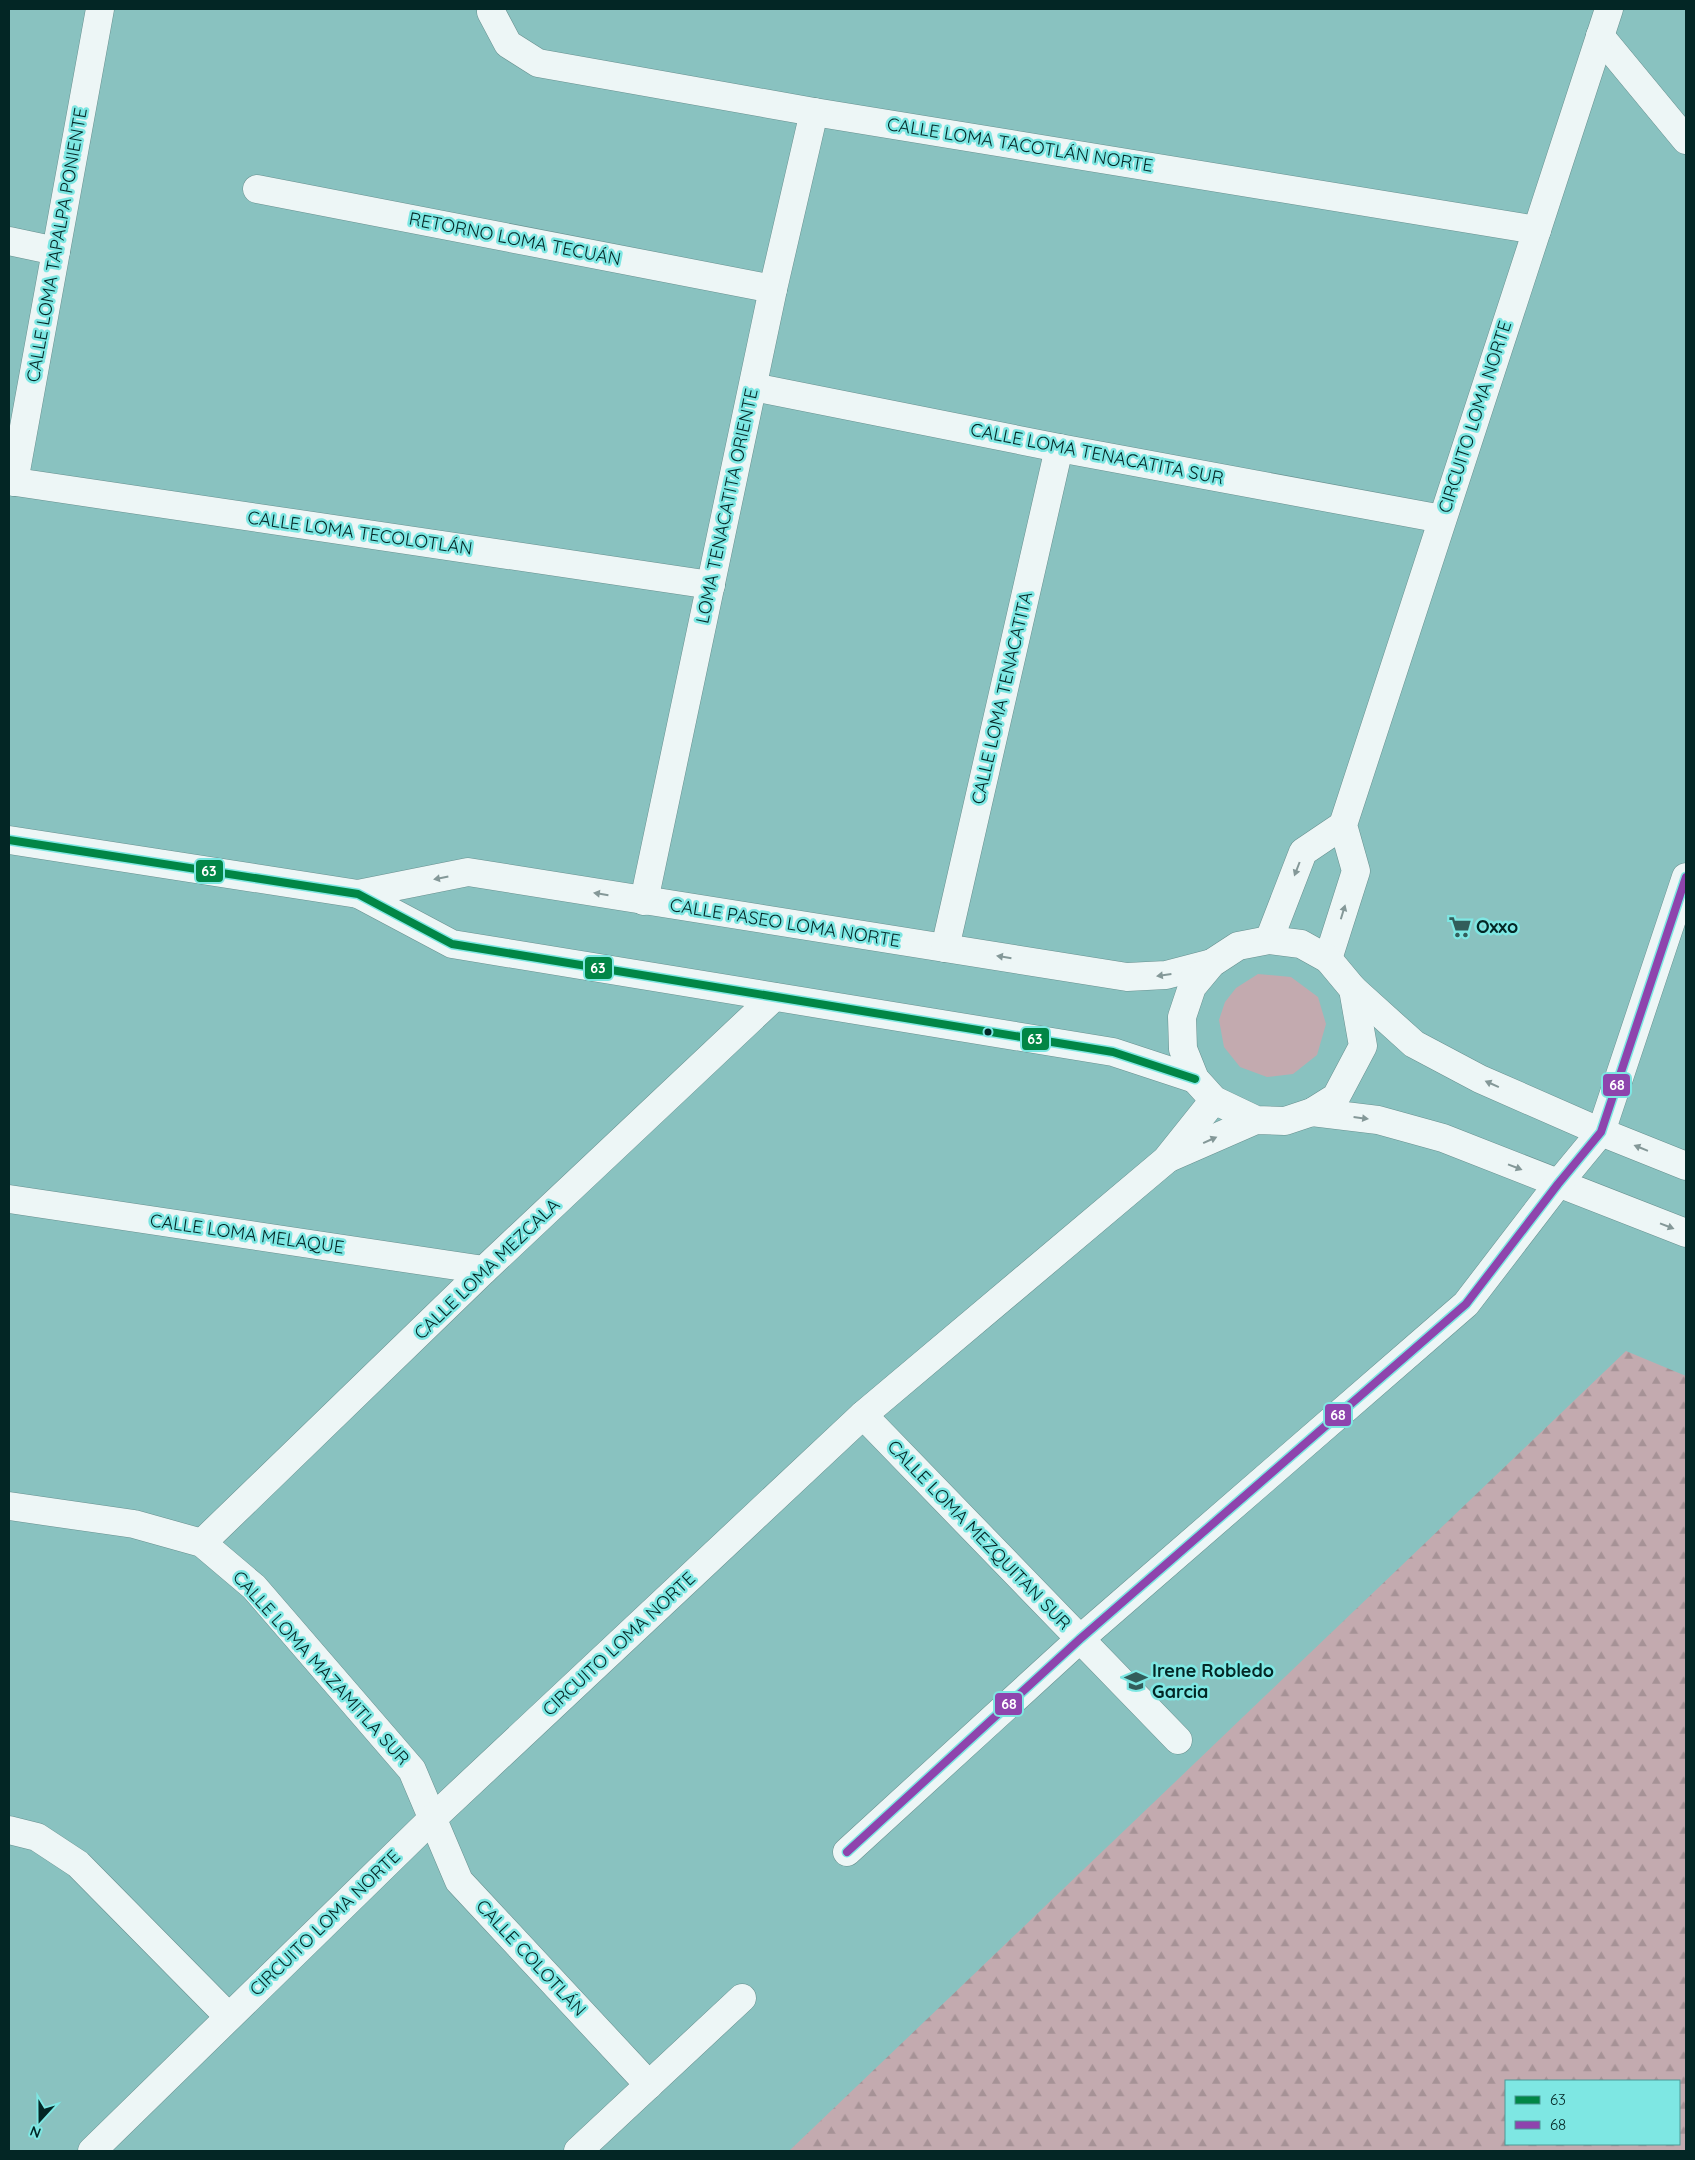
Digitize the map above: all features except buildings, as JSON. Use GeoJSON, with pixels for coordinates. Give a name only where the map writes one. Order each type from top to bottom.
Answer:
{"type":"FeatureCollection","features":[{"type":"Feature","properties":{"kind":"street","name":"CALLE LOMA TAPALPA PONIENTE"},"geometry":{"type":"LineString","coordinates":[[11,481],[56,251],[100,9]]}},
{"type":"Feature","properties":{"kind":"street","name":"CALLE LOMA TACOTLÁN NORTE"},"geometry":{"type":"LineString","coordinates":[[492,9],[491,12],[508,44],[538,63],[814,112],[1536,230]]}},
{"type":"Feature","properties":{"kind":"street","name":"CIRCUITO LOMA NORTE"},"geometry":{"type":"LineString","coordinates":[[1343,824],[1609,9]]}},
{"type":"Feature","properties":{"kind":"street"},"geometry":{"type":"LineString","coordinates":[[1600,36],[1686,140]]}},
{"type":"Feature","properties":{"kind":"street","name":"LOMA TENACATITA ORIENTE"},"geometry":{"type":"LineString","coordinates":[[644,901],[773,289],[814,112]]}},
{"type":"Feature","properties":{"kind":"street","name":"RETORNO LOMA TECUÁN"},"geometry":{"type":"LineString","coordinates":[[257,189],[773,289]]}},
{"type":"Feature","properties":{"kind":"street"},"geometry":{"type":"LineString","coordinates":[[9,241],[56,251]]}},
{"type":"Feature","properties":{"kind":"street","name":"CALLE LOMA TENACATITA SUR"},"geometry":{"type":"LineString","coordinates":[[753,387],[1059,448],[1442,519]]}},
{"type":"Feature","properties":{"kind":"street","name":"CALLE LOMA TENACATITA"},"geometry":{"type":"LineString","coordinates":[[945,948],[1059,448]]}},
{"type":"Feature","properties":{"kind":"street","name":"CALLE LOMA TECOLOTLÁN"},"geometry":{"type":"LineString","coordinates":[[11,481],[711,585]]}},
{"type":"Feature","properties":{"kind":"street"},"geometry":{"type":"LineString","coordinates":[[1269,940],[1303,852],[1343,824],[1356,871],[1328,958]]}},
{"type":"Feature","properties":{"kind":"street","name":"CALLE PASEO LOMA NORTE"},"geometry":{"type":"LineString","coordinates":[[9,840],[358,894],[452,944],[1113,1052],[1195,1079]]}},
{"type":"Feature","properties":{"kind":"street","name":"CALLE PASEO LOMA NORTE"},"geometry":{"type":"LineString","coordinates":[[358,894],[468,872],[1127,977],[1166,975],[1212,962]]}},
{"type":"Feature","properties":{"kind":"street"},"geometry":{"type":"LineString","coordinates":[[847,1852],[1080,1639],[1466,1304],[1558,1184],[1601,1132],[1686,877]]}},
{"type":"Feature","properties":{"kind":"street"},"geometry":{"type":"LineString","coordinates":[[1353,989],[1362,1046],[1336,1097],[1312,1112],[1285,1121],[1256,1120],[1214,1100],[1195,1079],[1183,1049],[1182,1017],[1192,987],[1212,962],[1238,946],[1269,940],[1300,944],[1328,958],[1353,989],[1414,1044],[1480,1079],[1601,1132],[1686,1166]]}},
{"type":"Feature","properties":{"kind":"street","name":"CALLE LOMA MEZCALA"},"geometry":{"type":"LineString","coordinates":[[202,1543],[484,1270],[774,997]]}},
{"type":"Feature","properties":{"kind":"street","name":"CIRCUITO LOMA NORTE"},"geometry":{"type":"LineString","coordinates":[[92,2151],[228,2016],[432,1819],[863,1415],[1166,1160],[1214,1100]]}},
{"type":"Feature","properties":{"kind":"street"},"geometry":{"type":"LineString","coordinates":[[1312,1112],[1378,1120],[1443,1138],[1686,1233]]}},
{"type":"Feature","properties":{"kind":"street","name":"CIRCUITO LOMA NORTE"},"geometry":{"type":"LineString","coordinates":[[1166,1160],[1256,1120]]}},
{"type":"Feature","properties":{"kind":"street","name":"CALLE LOMA MELAQUE"},"geometry":{"type":"LineString","coordinates":[[9,1199],[484,1270]]}},
{"type":"Feature","properties":{"kind":"street","name":"CALLE LOMA MEZQUITAN SUR"},"geometry":{"type":"LineString","coordinates":[[863,1415],[1178,1740]]}},
{"type":"Feature","properties":{"kind":"street","name":"CALLE LOMA MAZAMITLA SUR"},"geometry":{"type":"LineString","coordinates":[[9,1506],[134,1524],[202,1543],[254,1587],[412,1770],[432,1819]]}},
{"type":"Feature","properties":{"kind":"street","name":"CALLE COLOTLÁN"},"geometry":{"type":"LineString","coordinates":[[432,1819],[459,1882],[648,2085]]}},
{"type":"Feature","properties":{"kind":"street"},"geometry":{"type":"LineString","coordinates":[[9,1830],[37,1837],[78,1864],[228,2016]]}},
{"type":"Feature","properties":{"kind":"street"},"geometry":{"type":"LineString","coordinates":[[578,2151],[742,1998]]}},
{"type":"Feature","properties":{"kind":"green space"},"geometry":{"type":"Polygon","coordinates":[[[1258,974],[1291,977],[1318,997],[1326,1024],[1317,1055],[1293,1074],[1267,1077],[1240,1067],[1224,1047],[1219,1020],[1225,1002],[1236,988],[1258,974]]]}},
{"type":"Feature","properties":{"kind":"green space"},"geometry":{"type":"Polygon","coordinates":[[[1626,1351],[1686,1376],[1686,2151],[789,2151],[1626,1351]]]}},
{"type":"Feature","properties":{"kind":"transit line","name":"63"},"geometry":{"type":"LineString","coordinates":[[9,840],[358,894],[452,944],[1113,1052],[1195,1079]]}},
{"type":"Feature","properties":{"kind":"transit line","name":"68"},"geometry":{"type":"LineString","coordinates":[[847,1852],[1080,1639],[1466,1304],[1558,1184],[1601,1132],[1686,877]]}},
{"type":"Feature","properties":{"kind":"place","name":"Oxxo"},"geometry":{"type":"Point","coordinates":[1460,927]}},
{"type":"Feature","properties":{"kind":"place","name":"Irene Robledo Garcia"},"geometry":{"type":"Point","coordinates":[1136,1681]}}]}
